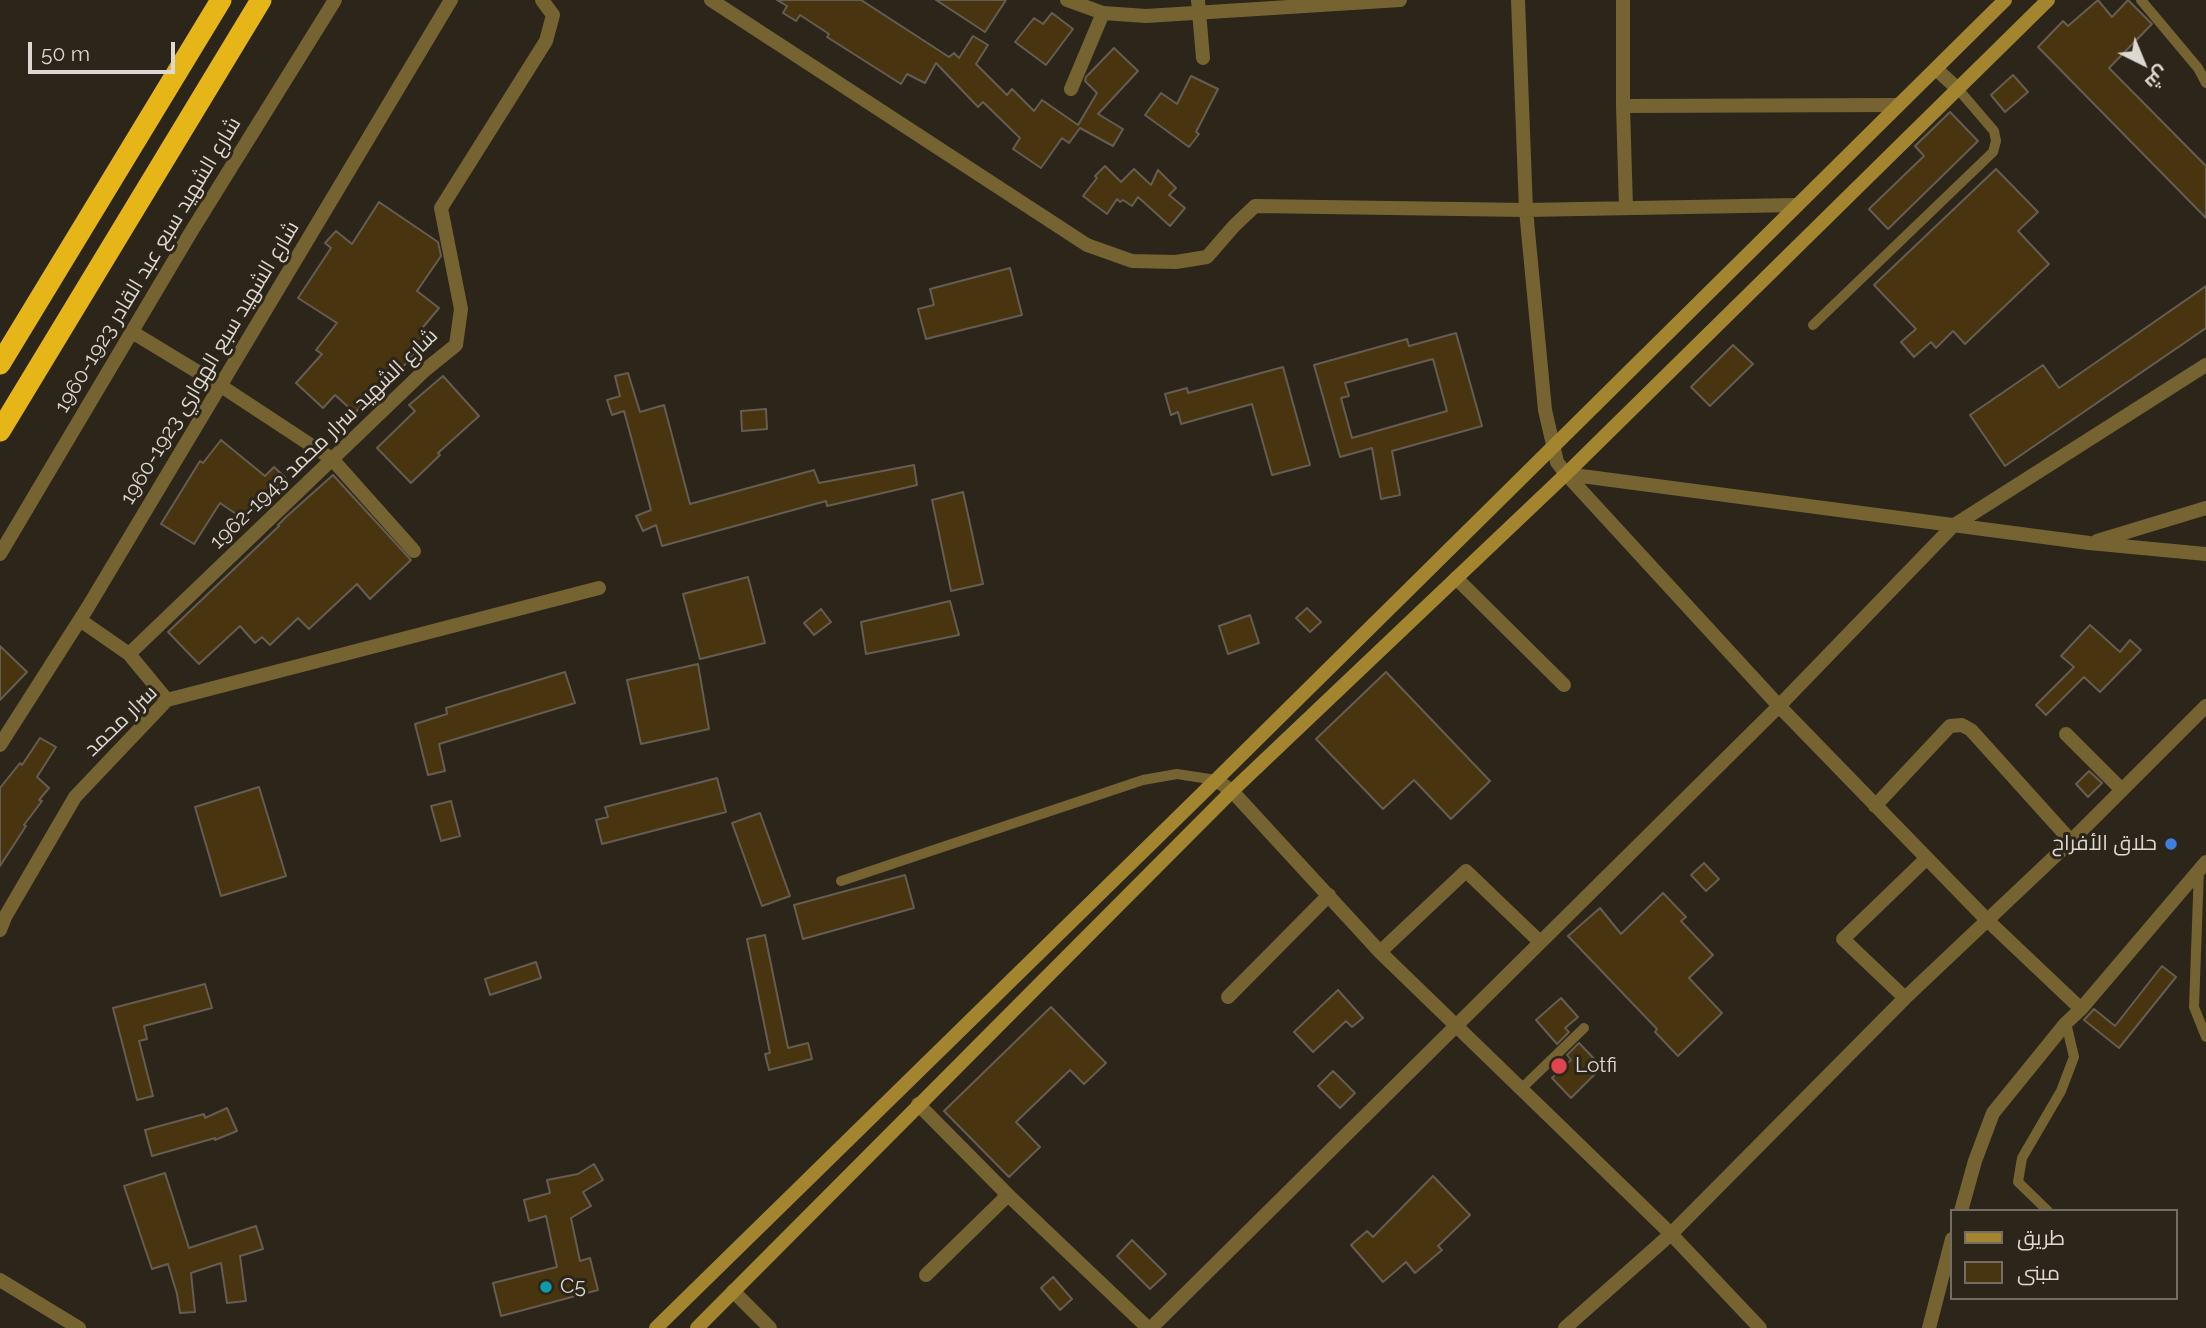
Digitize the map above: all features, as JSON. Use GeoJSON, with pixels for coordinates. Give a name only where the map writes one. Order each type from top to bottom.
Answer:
{"type":"FeatureCollection","features":[{"type":"Feature","properties":{"kind":"highway"},"geometry":{"type":"LineString","coordinates":[[0,364],[221,0]]}},
{"type":"Feature","properties":{"kind":"highway"},"geometry":{"type":"LineString","coordinates":[[0,431],[261,0]]}},
{"type":"Feature","properties":{"kind":"street","name":"شارع الشهيد سبع عبد القادر 1923-1960"},"geometry":{"type":"LineString","coordinates":[[0,554],[191,232],[335,0]]}},
{"type":"Feature","properties":{"kind":"street","name":"شارع الشهيد سبع الهواري 1923-1960"},"geometry":{"type":"LineString","coordinates":[[0,745],[80,620],[452,0]]}},
{"type":"Feature","properties":{"kind":"street","name":"شارع الشهيد سرار محمد 1943-1962"},"geometry":{"type":"LineString","coordinates":[[129,654],[425,370],[456,345],[461,309],[441,208],[546,41],[553,15],[542,0]]}},
{"type":"Feature","properties":{"kind":"street"},"geometry":{"type":"LineString","coordinates":[[711,0],[1087,245],[1132,261],[1176,262],[1207,257],[1255,206],[1526,210],[1797,205]]}},
{"type":"Feature","properties":{"kind":"street"},"geometry":{"type":"LineString","coordinates":[[1067,0],[1103,13],[1146,16],[1198,7],[1400,0]]}},
{"type":"Feature","properties":{"kind":"street"},"geometry":{"type":"LineString","coordinates":[[1518,0],[1526,210],[1545,411],[1557,462],[1779,706],[1926,859],[2081,1009]]}},
{"type":"Feature","properties":{"kind":"street"},"geometry":{"type":"LineString","coordinates":[[1623,0],[1622,106],[1626,208]]}},
{"type":"Feature","properties":{"kind":"street"},"geometry":{"type":"LineString","coordinates":[[656,1328],[1216,780],[2005,0]]}},
{"type":"Feature","properties":{"kind":"street"},"geometry":{"type":"LineString","coordinates":[[697,1328],[1232,791],[1566,474],[2048,0]]}},
{"type":"Feature","properties":{"kind":"street"},"geometry":{"type":"LineString","coordinates":[[1198,7],[1203,58]]}},
{"type":"Feature","properties":{"kind":"street"},"geometry":{"type":"LineString","coordinates":[[1071,89],[1103,13]]}},
{"type":"Feature","properties":{"kind":"street"},"geometry":{"type":"LineString","coordinates":[[1936,69],[1958,89]]}},
{"type":"Feature","properties":{"kind":"street"},"geometry":{"type":"LineString","coordinates":[[1622,106],[1898,105]]}},
{"type":"Feature","properties":{"kind":"street"},"geometry":{"type":"LineString","coordinates":[[132,332],[221,386],[332,459],[414,551]]}},
{"type":"Feature","properties":{"kind":"street"},"geometry":{"type":"LineString","coordinates":[[918,1104],[1007,1195],[1149,1328],[1779,706],[1953,526],[2206,365]]}},
{"type":"Feature","properties":{"kind":"street"},"geometry":{"type":"LineString","coordinates":[[1566,474],[1953,526],[2206,554]]}},
{"type":"Feature","properties":{"kind":"street"},"geometry":{"type":"LineString","coordinates":[[2089,543],[2206,508]]}},
{"type":"Feature","properties":{"kind":"street"},"geometry":{"type":"LineString","coordinates":[[1456,578],[1564,685]]}},
{"type":"Feature","properties":{"kind":"street","name":"سرار محمد"},"geometry":{"type":"LineString","coordinates":[[0,930],[75,797],[167,700],[598,589]]}},
{"type":"Feature","properties":{"kind":"street"},"geometry":{"type":"LineString","coordinates":[[80,620],[129,654],[167,700]]}},
{"type":"Feature","properties":{"kind":"street"},"geometry":{"type":"LineString","coordinates":[[1565,1328],[1671,1234],[1905,998],[2071,841],[2206,706]]}},
{"type":"Feature","properties":{"kind":"street"},"geometry":{"type":"LineString","coordinates":[[1875,806],[1950,726],[1962,725],[1971,730],[2071,841]]}},
{"type":"Feature","properties":{"kind":"street"},"geometry":{"type":"LineString","coordinates":[[2066,734],[2122,790]]}},
{"type":"Feature","properties":{"kind":"street"},"geometry":{"type":"LineString","coordinates":[[1216,780],[1232,791],[1380,952],[1671,1234],[1760,1328]]}},
{"type":"Feature","properties":{"kind":"street"},"geometry":{"type":"LineString","coordinates":[[1905,998],[1843,939],[1926,859]]}},
{"type":"Feature","properties":{"kind":"street"},"geometry":{"type":"LineString","coordinates":[[1962,1209],[1975,1161],[1993,1113],[2066,1023],[2081,1009],[2203,865]]}},
{"type":"Feature","properties":{"kind":"street"},"geometry":{"type":"LineString","coordinates":[[1380,952],[1466,871],[1540,942]]}},
{"type":"Feature","properties":{"kind":"street"},"geometry":{"type":"LineString","coordinates":[[1228,997],[1329,895]]}},
{"type":"Feature","properties":{"kind":"street"},"geometry":{"type":"LineString","coordinates":[[926,1275],[1007,1195]]}},
{"type":"Feature","properties":{"kind":"street"},"geometry":{"type":"LineString","coordinates":[[1929,1328],[1951,1243]]}},
{"type":"Feature","properties":{"kind":"street"},"geometry":{"type":"LineString","coordinates":[[0,1280],[79,1328]]}},
{"type":"Feature","properties":{"kind":"street"},"geometry":{"type":"LineString","coordinates":[[733,1291],[770,1328]]}},
{"type":"Feature","properties":{"kind":"street"},"geometry":{"type":"LineString","coordinates":[[1576,1317],[1587,1328]]}},
{"type":"Feature","properties":{"kind":"lane"},"geometry":{"type":"LineString","coordinates":[[2141,0],[2198,68],[2206,83]]}},
{"type":"Feature","properties":{"kind":"lane"},"geometry":{"type":"LineString","coordinates":[[1813,325],[1993,152],[1996,141],[1994,131],[1958,89]]}},
{"type":"Feature","properties":{"kind":"lane"},"geometry":{"type":"LineString","coordinates":[[841,881],[1143,780],[1177,774],[1216,780]]}},
{"type":"Feature","properties":{"kind":"lane"},"geometry":{"type":"LineString","coordinates":[[2203,865],[2194,1007],[2206,1037]]}},
{"type":"Feature","properties":{"kind":"lane"},"geometry":{"type":"LineString","coordinates":[[2046,1209],[2018,1182],[2022,1158],[2061,1091],[2074,1057],[2066,1023]]}},
{"type":"Feature","properties":{"kind":"lane"},"geometry":{"type":"LineString","coordinates":[[1520,1090],[1584,1028]]}},
{"type":"Feature","properties":{"kind":"building"},"geometry":{"type":"Polygon","coordinates":[[[777,0],[861,0],[949,57],[954,53],[959,58],[973,36],[988,45],[976,64],[1007,95],[1012,89],[1034,111],[1042,100],[1078,125],[1097,93],[1085,81],[1086,77],[1114,48],[1138,71],[1098,114],[1123,129],[1113,146],[1080,128],[1069,143],[1062,138],[1041,168],[1013,149],[1020,138],[983,102],[978,107],[936,63],[925,83],[907,74],[901,84],[827,37],[829,34],[800,15],[796,21],[783,13],[787,6],[777,0]]]}},
{"type":"Feature","properties":{"kind":"building"},"geometry":{"type":"Polygon","coordinates":[[[936,0],[1006,0],[985,32],[936,0]]]}},
{"type":"Feature","properties":{"kind":"building"},"geometry":{"type":"Polygon","coordinates":[[[2098,0],[2112,17],[2128,0],[2152,24],[2109,68],[2206,166],[2206,218],[2038,47],[2063,21],[2068,26],[2098,0]]]}},
{"type":"Feature","properties":{"kind":"building"},"geometry":{"type":"Polygon","coordinates":[[[1052,13],[1073,29],[1046,65],[1015,42],[1034,18],[1043,24],[1052,13]]]}},
{"type":"Feature","properties":{"kind":"building"},"geometry":{"type":"Polygon","coordinates":[[[2013,75],[2028,92],[2005,112],[1991,95],[2013,75]]]}},
{"type":"Feature","properties":{"kind":"building"},"geometry":{"type":"Polygon","coordinates":[[[1191,76],[1218,89],[1196,132],[1199,134],[1189,147],[1145,115],[1161,93],[1177,104],[1191,76]]]}},
{"type":"Feature","properties":{"kind":"building"},"geometry":{"type":"Polygon","coordinates":[[[1950,112],[1978,141],[1888,229],[1869,209],[1924,156],[1915,146],[1950,112]]]}},
{"type":"Feature","properties":{"kind":"building"},"geometry":{"type":"Polygon","coordinates":[[[1105,166],[1121,182],[1134,169],[1151,185],[1158,170],[1176,188],[1169,195],[1185,208],[1170,226],[1138,197],[1132,206],[1117,199],[1107,214],[1083,196],[1097,178],[1095,176],[1105,166]]]}},
{"type":"Feature","properties":{"kind":"building"},"geometry":{"type":"Polygon","coordinates":[[[1996,169],[2038,212],[2018,231],[2049,264],[1965,344],[1953,331],[1936,348],[1931,342],[1914,357],[1901,342],[1916,329],[1874,285],[1996,169]]]}},
{"type":"Feature","properties":{"kind":"building"},"geometry":{"type":"Polygon","coordinates":[[[379,202],[438,242],[441,256],[417,291],[439,308],[419,332],[426,338],[399,372],[395,369],[355,413],[335,395],[323,408],[296,383],[322,354],[316,350],[337,323],[298,298],[331,248],[325,243],[336,231],[352,244],[379,202]]]}},
{"type":"Feature","properties":{"kind":"building"},"geometry":{"type":"Polygon","coordinates":[[[1010,268],[1022,315],[926,339],[918,309],[934,305],[930,289],[1010,268]]]}},
{"type":"Feature","properties":{"kind":"building"},"geometry":{"type":"Polygon","coordinates":[[[2206,286],[2206,328],[2005,466],[1970,415],[2043,365],[2059,388],[2206,286]]]}},
{"type":"Feature","properties":{"kind":"building"},"geometry":{"type":"Polygon","coordinates":[[[1456,333],[1482,426],[1392,451],[1400,495],[1381,499],[1372,448],[1340,457],[1314,365],[1407,339],[1409,346],[1456,333]],[[1433,359],[1345,383],[1349,396],[1341,398],[1352,438],[1447,411],[1433,359]]]}},
{"type":"Feature","properties":{"kind":"building"},"geometry":{"type":"Polygon","coordinates":[[[1733,345],[1753,364],[1710,406],[1691,387],[1733,345]]]}},
{"type":"Feature","properties":{"kind":"building"},"geometry":{"type":"Polygon","coordinates":[[[1283,367],[1310,465],[1272,475],[1252,404],[1181,424],[1178,412],[1171,415],[1165,394],[1187,388],[1188,393],[1283,367]]]}},
{"type":"Feature","properties":{"kind":"building"},"geometry":{"type":"Polygon","coordinates":[[[628,373],[640,412],[664,405],[690,504],[814,470],[819,483],[914,465],[917,485],[827,506],[826,501],[662,546],[656,525],[643,531],[636,516],[651,510],[624,411],[612,415],[607,400],[620,396],[615,376],[628,373]]]}},
{"type":"Feature","properties":{"kind":"building"},"geometry":{"type":"Polygon","coordinates":[[[443,376],[479,416],[438,453],[440,455],[411,483],[377,448],[415,411],[409,405],[443,376]]]}},
{"type":"Feature","properties":{"kind":"building"},"geometry":{"type":"Polygon","coordinates":[[[766,409],[767,429],[742,431],[741,411],[766,409]]]}},
{"type":"Feature","properties":{"kind":"building"},"geometry":{"type":"Polygon","coordinates":[[[221,440],[265,476],[274,467],[285,477],[258,508],[253,503],[242,518],[220,503],[194,544],[161,524],[200,461],[203,463],[221,440]]]}},
{"type":"Feature","properties":{"kind":"building"},"geometry":{"type":"Polygon","coordinates":[[[333,475],[411,560],[370,599],[357,584],[309,629],[298,618],[270,645],[262,637],[255,643],[240,626],[199,664],[168,632],[333,475]]]}},
{"type":"Feature","properties":{"kind":"building"},"geometry":{"type":"Polygon","coordinates":[[[963,492],[983,584],[951,591],[932,500],[963,492]]]}},
{"type":"Feature","properties":{"kind":"building"},"geometry":{"type":"Polygon","coordinates":[[[748,577],[765,643],[700,659],[683,594],[748,577]]]}},
{"type":"Feature","properties":{"kind":"building"},"geometry":{"type":"Polygon","coordinates":[[[950,601],[959,635],[866,654],[861,622],[950,601]]]}},
{"type":"Feature","properties":{"kind":"building"},"geometry":{"type":"Polygon","coordinates":[[[1307,608],[1321,622],[1310,632],[1296,618],[1307,608]]]}},
{"type":"Feature","properties":{"kind":"building"},"geometry":{"type":"Polygon","coordinates":[[[821,609],[831,622],[814,635],[804,623],[821,609]]]}},
{"type":"Feature","properties":{"kind":"building"},"geometry":{"type":"Polygon","coordinates":[[[1250,615],[1259,643],[1228,654],[1219,626],[1250,615]]]}},
{"type":"Feature","properties":{"kind":"building"},"geometry":{"type":"Polygon","coordinates":[[[2090,625],[2120,652],[2130,640],[2141,650],[2100,692],[2084,677],[2046,715],[2036,705],[2074,667],[2061,656],[2090,625]]]}},
{"type":"Feature","properties":{"kind":"building"},"geometry":{"type":"Polygon","coordinates":[[[0,646],[27,672],[0,700],[0,646]]]}},
{"type":"Feature","properties":{"kind":"building"},"geometry":{"type":"Polygon","coordinates":[[[698,664],[709,729],[641,744],[627,680],[698,664]]]}},
{"type":"Feature","properties":{"kind":"building"},"geometry":{"type":"Polygon","coordinates":[[[565,672],[575,703],[439,744],[445,771],[428,775],[415,724],[447,714],[446,708],[565,672]]]}},
{"type":"Feature","properties":{"kind":"building"},"geometry":{"type":"Polygon","coordinates":[[[1386,672],[1490,781],[1451,819],[1414,780],[1383,809],[1316,739],[1386,672]]]}},
{"type":"Feature","properties":{"kind":"building"},"geometry":{"type":"Polygon","coordinates":[[[40,738],[56,747],[37,777],[49,788],[0,866],[0,788],[20,763],[22,765],[40,738]]]}},
{"type":"Feature","properties":{"kind":"building"},"geometry":{"type":"Polygon","coordinates":[[[2089,771],[2102,783],[2088,797],[2076,784],[2089,771]]]}},
{"type":"Feature","properties":{"kind":"building"},"geometry":{"type":"Polygon","coordinates":[[[717,778],[726,812],[602,844],[596,820],[608,817],[605,807],[717,778]]]}},
{"type":"Feature","properties":{"kind":"building"},"geometry":{"type":"Polygon","coordinates":[[[259,787],[286,876],[221,896],[195,807],[259,787]]]}},
{"type":"Feature","properties":{"kind":"building"},"geometry":{"type":"Polygon","coordinates":[[[451,801],[460,836],[441,841],[431,806],[451,801]]]}},
{"type":"Feature","properties":{"kind":"building"},"geometry":{"type":"Polygon","coordinates":[[[760,813],[790,896],[762,906],[732,823],[760,813]]]}},
{"type":"Feature","properties":{"kind":"building"},"geometry":{"type":"Polygon","coordinates":[[[1704,863],[1719,879],[1706,891],[1691,875],[1704,863]]]}},
{"type":"Feature","properties":{"kind":"building"},"geometry":{"type":"Polygon","coordinates":[[[905,875],[914,908],[803,939],[794,905],[905,875]]]}},
{"type":"Feature","properties":{"kind":"building"},"geometry":{"type":"Polygon","coordinates":[[[1663,893],[1686,917],[1681,921],[1713,955],[1689,978],[1722,1013],[1678,1056],[1655,1032],[1657,1029],[1568,936],[1600,908],[1621,934],[1663,893]]]}},
{"type":"Feature","properties":{"kind":"building"},"geometry":{"type":"Polygon","coordinates":[[[765,935],[788,1048],[808,1043],[812,1059],[769,1070],[765,1054],[770,1053],[747,939],[765,935]]]}},
{"type":"Feature","properties":{"kind":"building"},"geometry":{"type":"Polygon","coordinates":[[[536,962],[541,978],[490,995],[485,979],[536,962]]]}},
{"type":"Feature","properties":{"kind":"building"},"geometry":{"type":"Polygon","coordinates":[[[2162,966],[2176,977],[2119,1048],[2084,1020],[2094,1009],[2115,1026],[2162,966]]]}},
{"type":"Feature","properties":{"kind":"building"},"geometry":{"type":"Polygon","coordinates":[[[205,984],[212,1008],[144,1026],[147,1039],[139,1041],[153,1096],[137,1100],[113,1008],[205,984]]]}},
{"type":"Feature","properties":{"kind":"building"},"geometry":{"type":"Polygon","coordinates":[[[1338,990],[1363,1018],[1352,1027],[1346,1021],[1313,1052],[1294,1032],[1338,990]]]}},
{"type":"Feature","properties":{"kind":"building"},"geometry":{"type":"Polygon","coordinates":[[[1561,998],[1578,1017],[1565,1028],[1569,1032],[1557,1044],[1536,1020],[1561,998]]]}},
{"type":"Feature","properties":{"kind":"building"},"geometry":{"type":"Polygon","coordinates":[[[1051,1007],[1106,1063],[1084,1084],[1070,1070],[1016,1122],[1040,1147],[1009,1177],[944,1111],[1051,1007]]]}},
{"type":"Feature","properties":{"kind":"building"},"geometry":{"type":"Polygon","coordinates":[[[1579,1043],[1602,1067],[1571,1098],[1552,1078],[1571,1060],[1567,1055],[1579,1043]]]}},
{"type":"Feature","properties":{"kind":"building"},"geometry":{"type":"Polygon","coordinates":[[[1333,1071],[1355,1093],[1340,1108],[1318,1086],[1333,1071]]]}},
{"type":"Feature","properties":{"kind":"building"},"geometry":{"type":"Polygon","coordinates":[[[227,1108],[237,1131],[215,1140],[152,1156],[145,1130],[204,1114],[205,1118],[227,1108]]]}},
{"type":"Feature","properties":{"kind":"building"},"geometry":{"type":"Polygon","coordinates":[[[594,1164],[603,1180],[583,1192],[591,1206],[571,1218],[580,1261],[590,1258],[598,1290],[501,1316],[493,1283],[557,1267],[546,1216],[529,1221],[524,1200],[550,1193],[547,1180],[578,1174],[594,1164]]]}},
{"type":"Feature","properties":{"kind":"building"},"geometry":{"type":"Polygon","coordinates":[[[165,1173],[189,1248],[256,1226],[263,1249],[240,1256],[246,1301],[227,1303],[221,1263],[191,1273],[195,1312],[180,1313],[168,1264],[152,1269],[124,1186],[165,1173]]]}},
{"type":"Feature","properties":{"kind":"building"},"geometry":{"type":"Polygon","coordinates":[[[1433,1176],[1470,1215],[1438,1246],[1442,1250],[1415,1273],[1406,1262],[1383,1282],[1351,1245],[1367,1231],[1373,1237],[1433,1176]]]}},
{"type":"Feature","properties":{"kind":"building"},"geometry":{"type":"Polygon","coordinates":[[[1132,1240],[1166,1274],[1150,1289],[1117,1256],[1132,1240]]]}},
{"type":"Feature","properties":{"kind":"building"},"geometry":{"type":"Polygon","coordinates":[[[1053,1277],[1072,1299],[1060,1310],[1041,1288],[1053,1277]]]}},
{"type":"Feature","properties":{"kind":"place","name":"حلاق الأفراح"},"geometry":{"type":"Point","coordinates":[2171,844]}},
{"type":"Feature","properties":{"kind":"place","name":"Lotfi"},"geometry":{"type":"Point","coordinates":[1559,1066]}},
{"type":"Feature","properties":{"kind":"place","name":"C5"},"geometry":{"type":"Point","coordinates":[546,1287]}}]}
